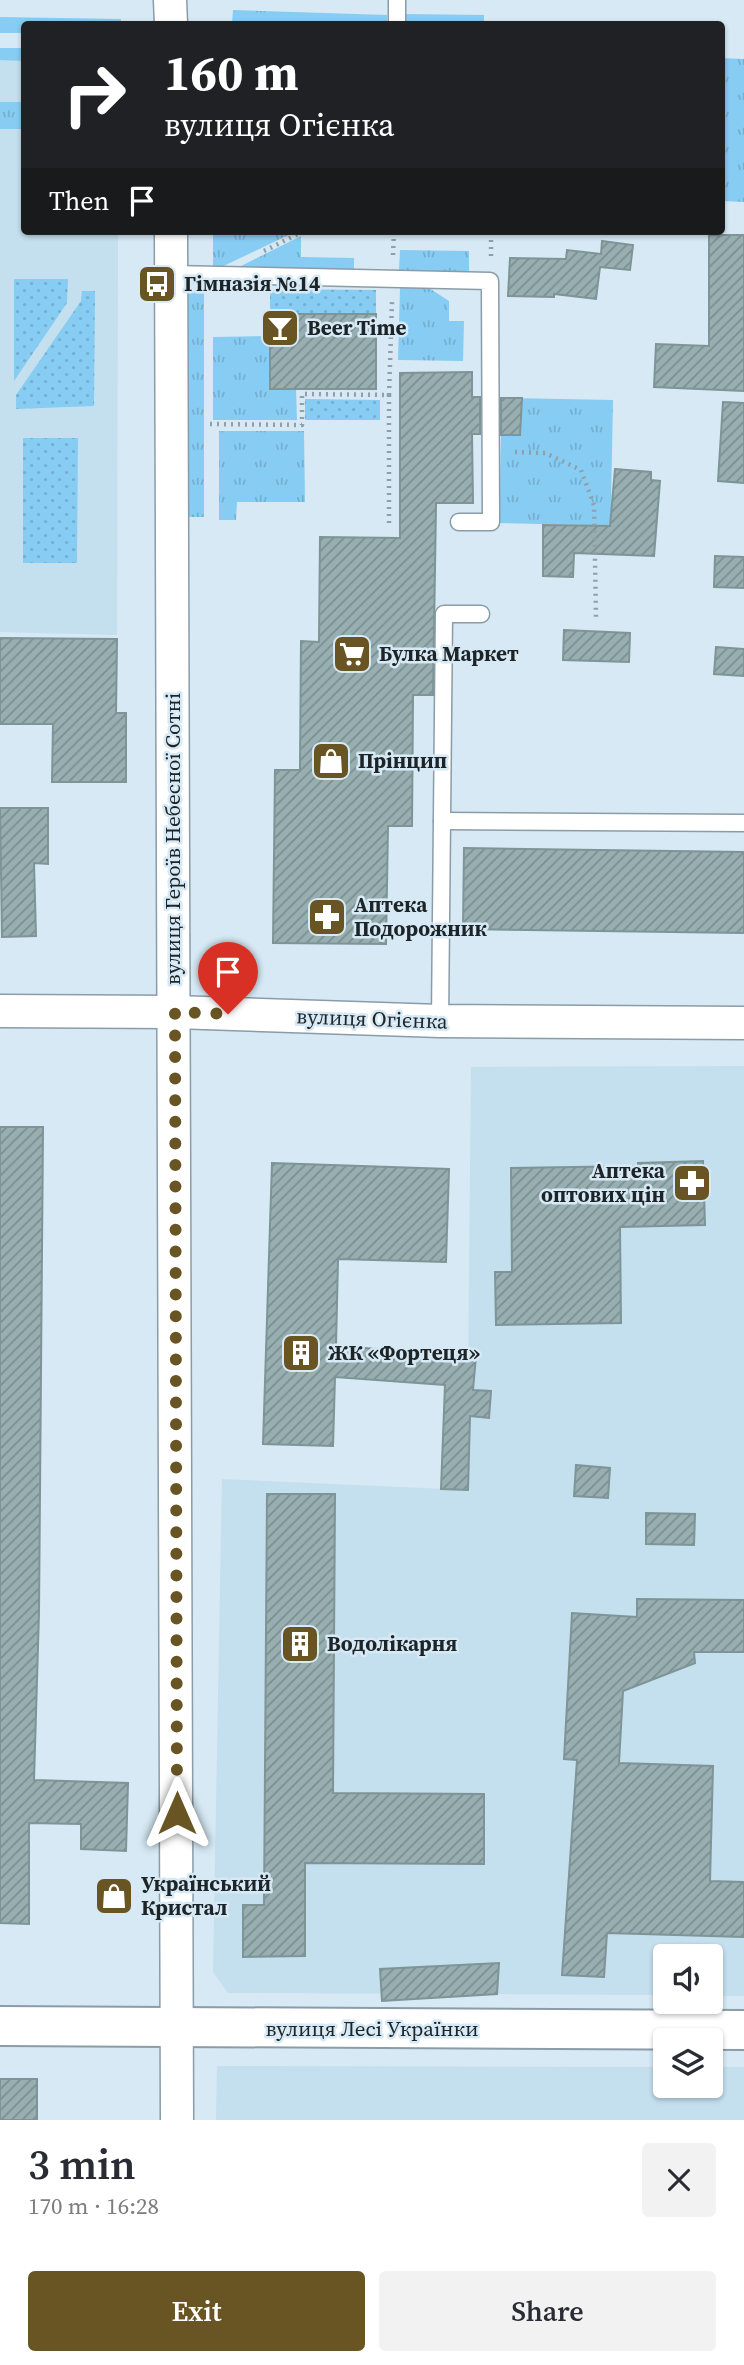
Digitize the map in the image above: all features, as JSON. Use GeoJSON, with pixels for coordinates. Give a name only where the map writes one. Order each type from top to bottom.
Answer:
{"type":"FeatureCollection","features":[{"type":"Feature","properties":{"kind":"street"},"geometry":{"type":"LineString","coordinates":[[170,0],[171,21]]}},
{"type":"Feature","properties":{"kind":"street","name":"вулиця Героїв Небесної Сотні"},"geometry":{"type":"LineString","coordinates":[[171,235],[177,2120]]}},
{"type":"Feature","properties":{"kind":"street","name":"вулиця Огієнка"},"geometry":{"type":"LineString","coordinates":[[0,1011],[175,1012],[440,1021],[744,1023]]}},
{"type":"Feature","properties":{"kind":"street","name":"вулиця Лесі Українки"},"geometry":{"type":"LineString","coordinates":[[0,2026],[744,2030]]}},
{"type":"Feature","properties":{"kind":"lane"},"geometry":{"type":"LineString","coordinates":[[397,0],[397,21]]}},
{"type":"Feature","properties":{"kind":"lane"},"geometry":{"type":"LineString","coordinates":[[171,274],[490,281],[491,522],[459,522]]}},
{"type":"Feature","properties":{"kind":"lane"},"geometry":{"type":"LineString","coordinates":[[440,1021],[444,614],[481,614]]}},
{"type":"Feature","properties":{"kind":"lane"},"geometry":{"type":"LineString","coordinates":[[443,821],[744,823]]}},
{"type":"Feature","properties":{"kind":"path"},"geometry":{"type":"LineString","coordinates":[[389,523],[389,395],[394,235]]}},
{"type":"Feature","properties":{"kind":"path"},"geometry":{"type":"LineString","coordinates":[[210,424],[302,425],[302,394],[389,395]]}},
{"type":"Feature","properties":{"kind":"path"},"geometry":{"type":"LineString","coordinates":[[491,452],[544,453],[581,470],[594,505],[596,617]]}},
{"type":"Feature","properties":{"kind":"shaded area"},"geometry":{"type":"Polygon","coordinates":[[[0,48],[21,48],[21,235],[118,235],[117,635],[0,632],[0,48]]]}},
{"type":"Feature","properties":{"kind":"shaded area"},"geometry":{"type":"Polygon","coordinates":[[[744,1066],[744,1996],[723,1996],[723,1944],[653,1944],[653,1995],[228,1993],[213,1972],[222,1479],[467,1490],[471,1067],[744,1066]]]}},
{"type":"Feature","properties":{"kind":"shaded area"},"geometry":{"type":"Polygon","coordinates":[[[217,2066],[653,2067],[653,2098],[723,2098],[723,2067],[744,2067],[744,2120],[216,2120],[217,2066]]]}},
{"type":"Feature","properties":{"kind":"green space"},"geometry":{"type":"Polygon","coordinates":[[[233,10],[387,15],[387,21],[232,21],[233,10]]]}},
{"type":"Feature","properties":{"kind":"green space"},"geometry":{"type":"Polygon","coordinates":[[[402,14],[484,15],[484,21],[402,21],[402,14]]]}},
{"type":"Feature","properties":{"kind":"green space"},"geometry":{"type":"Polygon","coordinates":[[[0,17],[121,19],[21,21],[21,33],[0,33],[0,17]]]}},
{"type":"Feature","properties":{"kind":"green space"},"geometry":{"type":"Polygon","coordinates":[[[0,48],[21,48],[21,61],[0,60],[0,48]]]}},
{"type":"Feature","properties":{"kind":"green space"},"geometry":{"type":"Polygon","coordinates":[[[725,58],[744,59],[744,202],[725,201],[725,58]]]}},
{"type":"Feature","properties":{"kind":"green space"},"geometry":{"type":"Polygon","coordinates":[[[0,102],[21,102],[21,129],[0,129],[0,102]]]}},
{"type":"Feature","properties":{"kind":"green space"},"geometry":{"type":"Polygon","coordinates":[[[213,235],[289,235],[213,271],[213,235]]]}},
{"type":"Feature","properties":{"kind":"green space"},"geometry":{"type":"Polygon","coordinates":[[[301,236],[301,257],[354,258],[354,276],[225,274],[301,236]]]}},
{"type":"Feature","properties":{"kind":"green space"},"geometry":{"type":"Polygon","coordinates":[[[400,250],[469,251],[469,271],[399,271],[400,250]]]}},
{"type":"Feature","properties":{"kind":"green space"},"geometry":{"type":"Polygon","coordinates":[[[14,279],[68,279],[67,303],[14,381],[14,279]]]}},
{"type":"Feature","properties":{"kind":"green space"},"geometry":{"type":"Polygon","coordinates":[[[400,288],[429,288],[449,301],[449,321],[464,321],[463,361],[398,360],[400,288]]]}},
{"type":"Feature","properties":{"kind":"green space"},"geometry":{"type":"Polygon","coordinates":[[[270,289],[376,290],[376,314],[270,314],[270,289]]]}},
{"type":"Feature","properties":{"kind":"green space"},"geometry":{"type":"Polygon","coordinates":[[[82,291],[95,291],[94,406],[16,409],[16,395],[81,301],[82,291]]]}},
{"type":"Feature","properties":{"kind":"green space"},"geometry":{"type":"Polygon","coordinates":[[[180,291],[204,291],[204,517],[179,517],[180,291]]]}},
{"type":"Feature","properties":{"kind":"green space"},"geometry":{"type":"Polygon","coordinates":[[[270,336],[270,389],[296,389],[297,420],[213,420],[213,337],[270,336]]]}},
{"type":"Feature","properties":{"kind":"green space"},"geometry":{"type":"Polygon","coordinates":[[[502,398],[613,400],[610,554],[586,554],[586,525],[499,523],[502,398]]]}},
{"type":"Feature","properties":{"kind":"green space"},"geometry":{"type":"Polygon","coordinates":[[[305,399],[380,400],[380,420],[305,420],[305,399]]]}},
{"type":"Feature","properties":{"kind":"green space"},"geometry":{"type":"Polygon","coordinates":[[[219,431],[304,431],[305,502],[237,502],[236,520],[219,520],[219,431]]]}},
{"type":"Feature","properties":{"kind":"green space"},"geometry":{"type":"Polygon","coordinates":[[[23,438],[78,438],[77,563],[23,563],[23,438]]]}},
{"type":"Feature","properties":{"kind":"building"},"geometry":{"type":"Polygon","coordinates":[[[709,235],[744,235],[744,391],[654,387],[656,344],[709,346],[709,235]]]}},
{"type":"Feature","properties":{"kind":"building"},"geometry":{"type":"Polygon","coordinates":[[[602,241],[633,245],[630,270],[600,267],[596,299],[554,294],[554,297],[508,296],[510,258],[566,259],[567,250],[601,254],[602,241]]]}},
{"type":"Feature","properties":{"kind":"building"},"geometry":{"type":"Polygon","coordinates":[[[270,314],[376,314],[376,389],[270,389],[270,314]]]}},
{"type":"Feature","properties":{"kind":"building"},"geometry":{"type":"Polygon","coordinates":[[[472,372],[472,397],[480,397],[480,434],[472,434],[473,503],[436,503],[433,695],[413,695],[412,826],[388,826],[386,944],[273,943],[275,770],[300,770],[301,641],[319,642],[320,537],[400,538],[400,373],[472,372]]]}},
{"type":"Feature","properties":{"kind":"building"},"geometry":{"type":"Polygon","coordinates":[[[501,398],[522,398],[520,435],[501,435],[501,398]]]}},
{"type":"Feature","properties":{"kind":"building"},"geometry":{"type":"Polygon","coordinates":[[[723,402],[744,403],[744,483],[718,481],[723,402]]]}},
{"type":"Feature","properties":{"kind":"building"},"geometry":{"type":"Polygon","coordinates":[[[615,469],[651,472],[651,480],[660,481],[654,556],[574,553],[573,577],[543,576],[543,525],[610,526],[615,469]]]}},
{"type":"Feature","properties":{"kind":"building"},"geometry":{"type":"Polygon","coordinates":[[[715,556],[744,557],[744,588],[714,587],[715,556]]]}},
{"type":"Feature","properties":{"kind":"building"},"geometry":{"type":"Polygon","coordinates":[[[564,630],[630,633],[629,662],[563,660],[564,630]]]}},
{"type":"Feature","properties":{"kind":"building"},"geometry":{"type":"Polygon","coordinates":[[[0,638],[117,639],[116,713],[126,713],[126,782],[52,782],[53,724],[0,724],[0,638]]]}},
{"type":"Feature","properties":{"kind":"building"},"geometry":{"type":"Polygon","coordinates":[[[716,647],[744,649],[744,676],[714,674],[716,647]]]}},
{"type":"Feature","properties":{"kind":"building"},"geometry":{"type":"Polygon","coordinates":[[[0,808],[48,808],[48,864],[34,863],[36,936],[2,937],[0,808]]]}},
{"type":"Feature","properties":{"kind":"building"},"geometry":{"type":"Polygon","coordinates":[[[464,848],[744,852],[744,933],[463,929],[464,848]]]}},
{"type":"Feature","properties":{"kind":"building"},"geometry":{"type":"Polygon","coordinates":[[[0,1127],[43,1127],[39,1613],[34,1780],[128,1783],[126,1851],[81,1849],[81,1824],[29,1823],[29,1924],[0,1923],[0,1127]]]}},
{"type":"Feature","properties":{"kind":"building"},"geometry":{"type":"Polygon","coordinates":[[[703,1161],[705,1225],[620,1227],[621,1323],[496,1325],[495,1272],[512,1272],[511,1168],[638,1166],[638,1163],[703,1161]]]}},
{"type":"Feature","properties":{"kind":"building","name":"ЖК «Фортеця»"},"geometry":{"type":"Polygon","coordinates":[[[272,1163],[449,1169],[446,1262],[338,1259],[336,1346],[476,1356],[473,1390],[491,1391],[489,1418],[470,1416],[468,1490],[441,1489],[445,1385],[335,1377],[333,1446],[263,1444],[272,1163]]]}},
{"type":"Feature","properties":{"kind":"building"},"geometry":{"type":"Polygon","coordinates":[[[576,1465],[610,1468],[608,1498],[574,1496],[576,1465]]]}},
{"type":"Feature","properties":{"kind":"building","name":"Водолікарня"},"geometry":{"type":"Polygon","coordinates":[[[267,1494],[335,1494],[333,1793],[484,1794],[484,1864],[305,1863],[305,1956],[243,1957],[243,1905],[264,1905],[267,1494]]]}},
{"type":"Feature","properties":{"kind":"building"},"geometry":{"type":"Polygon","coordinates":[[[646,1513],[695,1514],[694,1545],[646,1544],[646,1513]]]}},
{"type":"Feature","properties":{"kind":"building"},"geometry":{"type":"Polygon","coordinates":[[[637,1599],[744,1600],[744,1652],[694,1652],[695,1663],[623,1691],[619,1763],[713,1766],[710,1881],[744,1882],[744,1937],[607,1933],[604,1977],[562,1975],[577,1760],[564,1759],[572,1613],[637,1617],[637,1599]]]}},
{"type":"Feature","properties":{"kind":"building"},"geometry":{"type":"Polygon","coordinates":[[[499,1963],[497,1994],[382,2001],[380,1969],[499,1963]]]}},
{"type":"Feature","properties":{"kind":"building"},"geometry":{"type":"Polygon","coordinates":[[[0,2079],[37,2079],[37,2120],[0,2120],[0,2079]]]}},
{"type":"Feature","properties":{"kind":"place","name":"Гімназія №14"},"geometry":{"type":"Point","coordinates":[157,284]}},
{"type":"Feature","properties":{"kind":"place","name":"Beer Time"},"geometry":{"type":"Point","coordinates":[280,328]}},
{"type":"Feature","properties":{"kind":"place","name":"Булка Маркет"},"geometry":{"type":"Point","coordinates":[352,654]}},
{"type":"Feature","properties":{"kind":"place","name":"Прінцип"},"geometry":{"type":"Point","coordinates":[331,761]}},
{"type":"Feature","properties":{"kind":"place","name":"Аптека Подорожник"},"geometry":{"type":"Point","coordinates":[327,917]}},
{"type":"Feature","properties":{"kind":"place","name":"Аптека оптових цін"},"geometry":{"type":"Point","coordinates":[692,1183]}},
{"type":"Feature","properties":{"kind":"place","name":"ЖК «Фортеця»"},"geometry":{"type":"Point","coordinates":[301,1353]}},
{"type":"Feature","properties":{"kind":"place","name":"Водолікарня"},"geometry":{"type":"Point","coordinates":[300,1644]}},
{"type":"Feature","properties":{"kind":"place","name":"Український Кристал"},"geometry":{"type":"Point","coordinates":[114,1896]}},
{"type":"Feature","properties":{"kind":"route"},"geometry":{"type":"LineString","coordinates":[[177,1813],[175,1012],[228,1014]]}}]}
